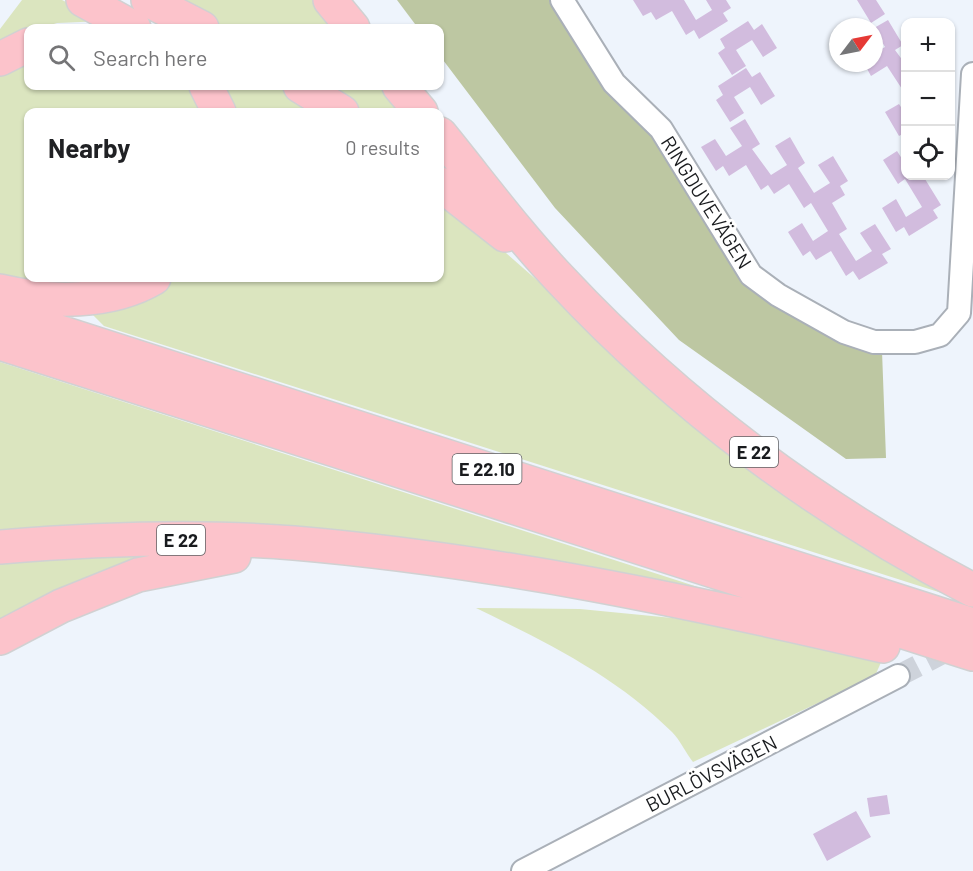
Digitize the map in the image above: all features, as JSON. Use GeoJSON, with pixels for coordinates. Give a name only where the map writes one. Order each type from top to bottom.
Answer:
{"type":"FeatureCollection","features":[{"type":"Feature","properties":{"kind":"highway"},"geometry":{"type":"LineString","coordinates":[[83,0],[127,24]]}},
{"type":"Feature","properties":{"kind":"highway"},"geometry":{"type":"LineString","coordinates":[[148,0],[194,24]]}},
{"type":"Feature","properties":{"kind":"highway"},"geometry":{"type":"LineString","coordinates":[[330,0],[350,24]]}},
{"type":"Feature","properties":{"kind":"highway"},"geometry":{"type":"LineString","coordinates":[[0,59],[24,47]]}},
{"type":"Feature","properties":{"kind":"highway"},"geometry":{"type":"LineString","coordinates":[[208,90],[217,108]]}},
{"type":"Feature","properties":{"kind":"highway"},"geometry":{"type":"LineString","coordinates":[[306,90],[336,108]]}},
{"type":"Feature","properties":{"kind":"highway"},"geometry":{"type":"LineString","coordinates":[[402,90],[418,108]]}},
{"type":"Feature","properties":{"kind":"highway","name":"E 22"},"geometry":{"type":"LineString","coordinates":[[444,139],[561,280],[679,392],[792,480],[901,550],[973,590]]}},
{"type":"Feature","properties":{"kind":"highway"},"geometry":{"type":"LineString","coordinates":[[444,187],[561,280]]}},
{"type":"Feature","properties":{"kind":"highway"},"geometry":{"type":"LineString","coordinates":[[0,291],[19,296],[101,297],[137,288],[147,282]]}},
{"type":"Feature","properties":{"kind":"highway","name":"E 22.10"},"geometry":{"type":"LineString","coordinates":[[0,313],[973,624]]}},
{"type":"Feature","properties":{"kind":"highway","name":"E 22.10"},"geometry":{"type":"LineString","coordinates":[[0,343],[973,654]]}},
{"type":"Feature","properties":{"kind":"highway","name":"E 22"},"geometry":{"type":"LineString","coordinates":[[0,547],[196,540],[294,543],[361,551],[514,570],[719,609],[973,665]]}},
{"type":"Feature","properties":{"kind":"highway"},"geometry":{"type":"LineString","coordinates":[[0,638],[61,606],[138,575],[238,555],[285,551],[361,551]]}},
{"type":"Feature","properties":{"kind":"street","name":"RINGDUVEVÄGEN"},"geometry":{"type":"LineString","coordinates":[[562,0],[614,83],[661,129],[751,275],[778,295],[844,332],[874,342],[915,342],[940,335],[959,313],[973,74]]}},
{"type":"Feature","properties":{"kind":"street","name":"BURLÖVSVÄGEN"},"geometry":{"type":"LineString","coordinates":[[523,871],[898,676]]}},
{"type":"Feature","properties":{"kind":"green space"},"geometry":{"type":"Polygon","coordinates":[[[22,0],[62,0],[104,21],[24,24],[24,35],[0,45],[0,29],[22,0]]]}},
{"type":"Feature","properties":{"kind":"green space"},"geometry":{"type":"Polygon","coordinates":[[[168,0],[312,0],[332,24],[215,24],[168,0]]]}},
{"type":"Feature","properties":{"kind":"green space"},"geometry":{"type":"Polygon","coordinates":[[[397,0],[555,0],[654,130],[746,279],[882,351],[886,458],[846,459],[679,340],[555,208],[444,61],[444,24],[415,24],[397,0]]]}},
{"type":"Feature","properties":{"kind":"green space"},"geometry":{"type":"Polygon","coordinates":[[[24,57],[24,90],[191,90],[202,108],[24,108],[24,282],[113,282],[80,290],[0,282],[0,69],[24,57]]]}},
{"type":"Feature","properties":{"kind":"green space"},"geometry":{"type":"Polygon","coordinates":[[[216,90],[290,90],[319,108],[227,108],[216,90]]]}},
{"type":"Feature","properties":{"kind":"green space"},"geometry":{"type":"Polygon","coordinates":[[[322,90],[385,90],[401,108],[351,108],[322,90]]]}},
{"type":"Feature","properties":{"kind":"green space"},"geometry":{"type":"Polygon","coordinates":[[[444,199],[605,340],[973,603],[104,326],[93,315],[120,299],[163,282],[444,282],[444,199]]]}},
{"type":"Feature","properties":{"kind":"green space"},"geometry":{"type":"Polygon","coordinates":[[[0,362],[701,588],[747,607],[477,557],[0,540],[0,362]]]}},
{"type":"Feature","properties":{"kind":"green space"},"geometry":{"type":"Polygon","coordinates":[[[190,552],[0,627],[0,561],[190,552]]]}},
{"type":"Feature","properties":{"kind":"green space"},"geometry":{"type":"Polygon","coordinates":[[[476,608],[580,609],[693,620],[882,660],[875,676],[693,762],[672,732],[628,694],[554,647],[476,608]]]}},
{"type":"Feature","properties":{"kind":"building"},"geometry":{"type":"Polygon","coordinates":[[[633,0],[684,0],[696,20],[712,10],[706,0],[726,0],[731,8],[723,13],[728,21],[699,39],[694,30],[686,35],[672,11],[656,20],[651,12],[643,16],[633,0]]]}},
{"type":"Feature","properties":{"kind":"building"},"geometry":{"type":"Polygon","coordinates":[[[857,0],[876,0],[885,14],[879,18],[868,18],[857,0]]]}},
{"type":"Feature","properties":{"kind":"building"},"geometry":{"type":"Polygon","coordinates":[[[888,20],[901,42],[901,46],[895,50],[901,58],[901,87],[887,66],[883,68],[883,48],[885,47],[883,23],[888,20]]]}},
{"type":"Feature","properties":{"kind":"building"},"geometry":{"type":"Polygon","coordinates":[[[748,21],[754,30],[762,24],[777,48],[763,57],[752,40],[736,50],[746,66],[732,75],[718,53],[725,48],[720,39],[748,21]]]}},
{"type":"Feature","properties":{"kind":"building"},"geometry":{"type":"Polygon","coordinates":[[[746,68],[752,77],[760,72],[775,96],[761,105],[750,87],[734,97],[744,113],[730,122],[716,100],[723,95],[718,86],[746,68]]]}},
{"type":"Feature","properties":{"kind":"building"},"geometry":{"type":"Polygon","coordinates":[[[899,104],[901,135],[899,136],[885,112],[899,104]]]}},
{"type":"Feature","properties":{"kind":"building"},"geometry":{"type":"Polygon","coordinates":[[[745,119],[760,144],[752,149],[771,175],[787,165],[775,146],[790,137],[805,163],[798,168],[814,193],[830,183],[818,165],[833,156],[848,181],[840,186],[845,195],[832,203],[847,229],[839,234],[856,261],[872,251],[860,233],[875,224],[891,249],[882,254],[888,263],[859,280],[853,271],[846,276],[831,251],[816,260],[810,251],[803,256],[788,232],[802,223],[813,241],[828,231],[811,203],[804,208],[789,184],[774,194],[768,185],[761,190],[746,165],[729,176],[723,166],[716,171],[701,147],[715,139],[726,156],[742,146],[730,128],[745,119]]]}},
{"type":"Feature","properties":{"kind":"building"},"geometry":{"type":"Polygon","coordinates":[[[897,151],[901,157],[901,180],[904,180],[898,184],[883,160],[897,151]]]}},
{"type":"Feature","properties":{"kind":"building"},"geometry":{"type":"Polygon","coordinates":[[[906,180],[926,180],[941,205],[933,210],[938,218],[909,236],[904,227],[896,232],[882,208],[896,199],[906,217],[922,207],[906,180]]]}},
{"type":"Feature","properties":{"kind":"building"},"geometry":{"type":"Polygon","coordinates":[[[887,795],[890,814],[870,817],[867,798],[887,795]]]}},
{"type":"Feature","properties":{"kind":"building"},"geometry":{"type":"Polygon","coordinates":[[[856,811],[871,837],[827,861],[813,834],[856,811]]]}},
{"type":"Feature","properties":{"kind":"tunnel"},"geometry":{"type":"LineString","coordinates":[[898,676],[958,645]]}}]}
